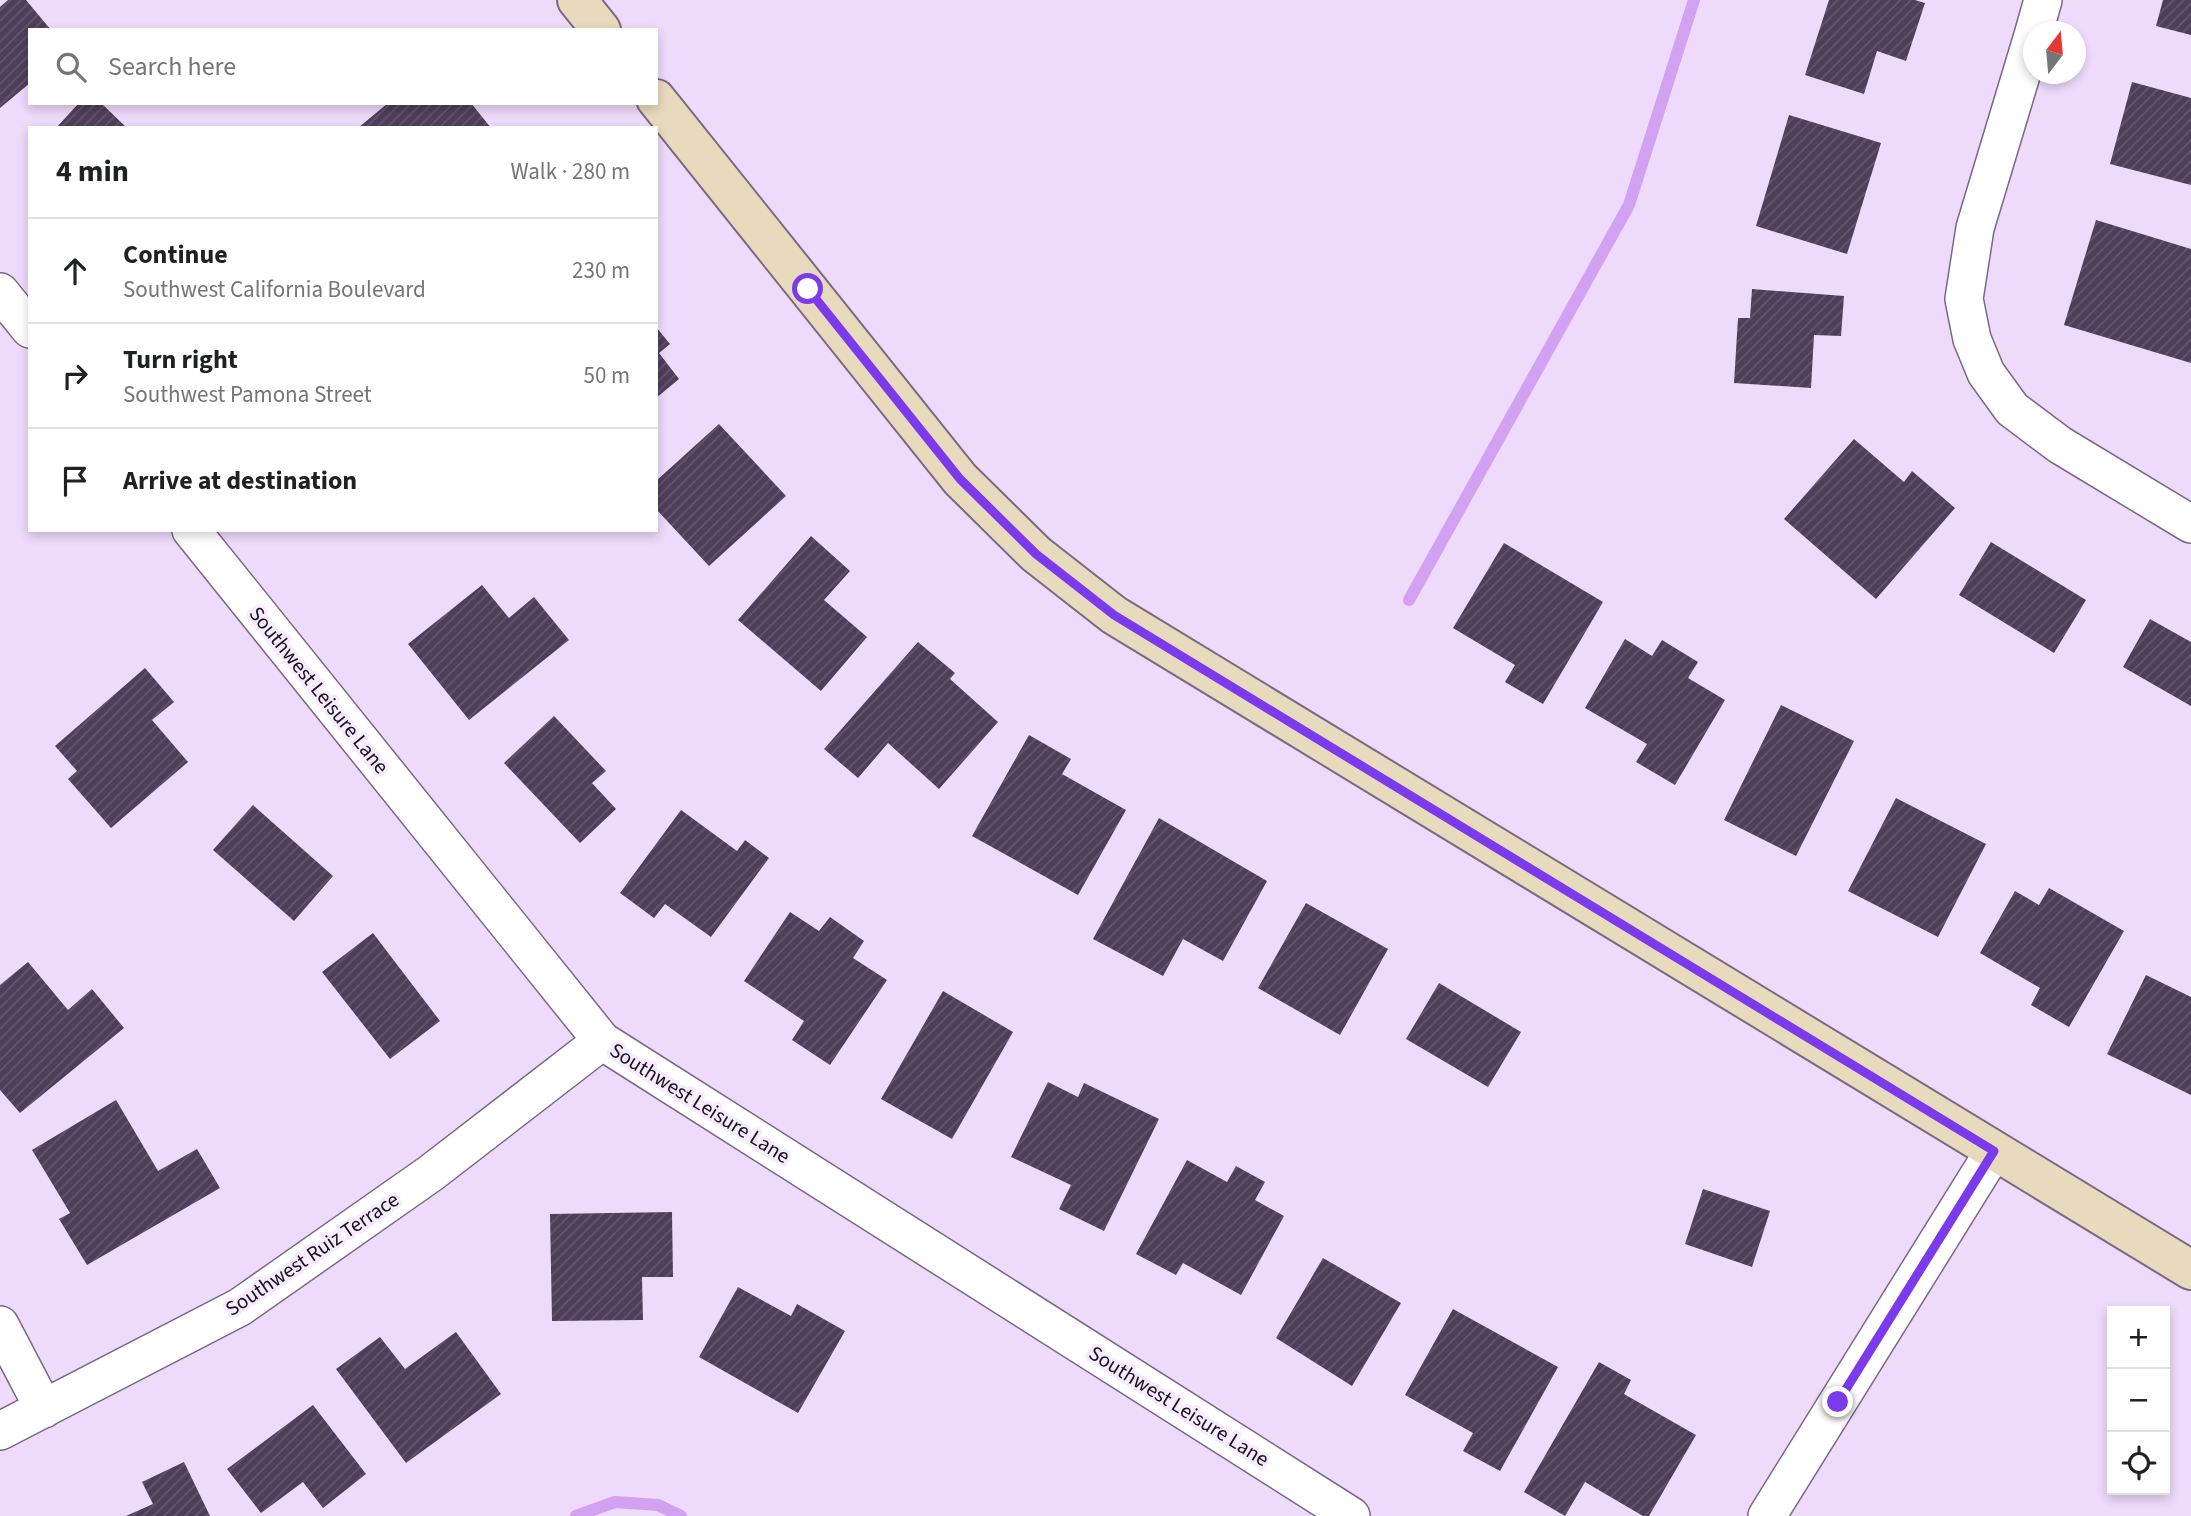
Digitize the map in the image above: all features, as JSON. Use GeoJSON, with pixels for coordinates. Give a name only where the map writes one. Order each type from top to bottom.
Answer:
{"type":"FeatureCollection","features":[{"type":"Feature","properties":{"kind":"street"},"geometry":{"type":"LineString","coordinates":[[577,0],[599,28]]}},
{"type":"Feature","properties":{"kind":"street"},"geometry":{"type":"LineString","coordinates":[[2037,21],[2043,0]]}},
{"type":"Feature","properties":{"kind":"street"},"geometry":{"type":"LineString","coordinates":[[2023,69],[1975,228],[1964,299],[1972,339],[1986,373],[2012,409],[2060,445],[2191,524]]}},
{"type":"Feature","properties":{"kind":"street"},"geometry":{"type":"LineString","coordinates":[[658,102],[960,479],[1036,554],[1114,615],[2191,1270]]}},
{"type":"Feature","properties":{"kind":"street"},"geometry":{"type":"LineString","coordinates":[[0,292],[28,327]]}},
{"type":"Feature","properties":{"kind":"street","name":"Southwest Leisure Lane"},"geometry":{"type":"LineString","coordinates":[[193,532],[602,1041],[1351,1516]]}},
{"type":"Feature","properties":{"kind":"street","name":"Southwest Ruiz Terrace"},"geometry":{"type":"LineString","coordinates":[[0,1430],[240,1307],[431,1173],[602,1041]]}},
{"type":"Feature","properties":{"kind":"street"},"geometry":{"type":"LineString","coordinates":[[1768,1516],[1994,1151]]}},
{"type":"Feature","properties":{"kind":"street"},"geometry":{"type":"LineString","coordinates":[[0,1325],[44,1409]]}},
{"type":"Feature","properties":{"kind":"building"},"geometry":{"type":"Polygon","coordinates":[[[8,0],[26,0],[49,28],[28,28],[28,85],[0,108],[0,7],[8,0]]]}},
{"type":"Feature","properties":{"kind":"building"},"geometry":{"type":"Polygon","coordinates":[[[1829,0],[1915,0],[1925,3],[1906,61],[1877,51],[1864,94],[1805,75],[1829,0]]]}},
{"type":"Feature","properties":{"kind":"building"},"geometry":{"type":"Polygon","coordinates":[[[2163,0],[2191,0],[2191,35],[2156,26],[2163,0]]]}},
{"type":"Feature","properties":{"kind":"building"},"geometry":{"type":"Polygon","coordinates":[[[2132,82],[2191,98],[2191,185],[2110,164],[2132,82]]]}},
{"type":"Feature","properties":{"kind":"building"},"geometry":{"type":"Polygon","coordinates":[[[77,105],[103,105],[125,126],[58,126],[77,105]]]}},
{"type":"Feature","properties":{"kind":"building"},"geometry":{"type":"Polygon","coordinates":[[[386,105],[473,105],[489,126],[360,126],[386,105]]]}},
{"type":"Feature","properties":{"kind":"building"},"geometry":{"type":"Polygon","coordinates":[[[1789,115],[1881,143],[1847,254],[1756,226],[1789,115]]]}},
{"type":"Feature","properties":{"kind":"building"},"geometry":{"type":"Polygon","coordinates":[[[2096,220],[2191,249],[2191,363],[2064,325],[2096,220]]]}},
{"type":"Feature","properties":{"kind":"building"},"geometry":{"type":"Polygon","coordinates":[[[1752,289],[1844,296],[1841,336],[1814,335],[1811,388],[1734,383],[1738,318],[1750,318],[1752,289]]]}},
{"type":"Feature","properties":{"kind":"building"},"geometry":{"type":"Polygon","coordinates":[[[658,329],[670,344],[659,353],[679,379],[658,396],[658,329]]]}},
{"type":"Feature","properties":{"kind":"building"},"geometry":{"type":"Polygon","coordinates":[[[719,424],[786,496],[709,566],[658,511],[658,479],[719,424]]]}},
{"type":"Feature","properties":{"kind":"building"},"geometry":{"type":"Polygon","coordinates":[[[1854,439],[1904,482],[1912,471],[1955,508],[1876,599],[1784,519],[1854,439]]]}},
{"type":"Feature","properties":{"kind":"building"},"geometry":{"type":"Polygon","coordinates":[[[811,536],[850,571],[824,600],[867,637],[821,691],[738,620],[811,536]]]}},
{"type":"Feature","properties":{"kind":"building"},"geometry":{"type":"Polygon","coordinates":[[[1991,542],[2086,600],[2054,653],[1959,595],[1991,542]]]}},
{"type":"Feature","properties":{"kind":"building"},"geometry":{"type":"Polygon","coordinates":[[[1504,543],[1603,602],[1543,704],[1505,682],[1515,665],[1453,628],[1504,543]]]}},
{"type":"Feature","properties":{"kind":"building"},"geometry":{"type":"Polygon","coordinates":[[[482,585],[509,618],[534,597],[569,640],[469,720],[408,644],[482,585]]]}},
{"type":"Feature","properties":{"kind":"building"},"geometry":{"type":"Polygon","coordinates":[[[2150,619],[2191,642],[2191,706],[2123,667],[2150,619]]]}},
{"type":"Feature","properties":{"kind":"building"},"geometry":{"type":"Polygon","coordinates":[[[1625,639],[1652,656],[1662,640],[1698,662],[1688,678],[1725,700],[1675,785],[1636,762],[1647,744],[1585,708],[1625,639]]]}},
{"type":"Feature","properties":{"kind":"building"},"geometry":{"type":"Polygon","coordinates":[[[918,642],[955,673],[950,679],[998,722],[939,789],[888,743],[858,778],[824,749],[918,642]]]}},
{"type":"Feature","properties":{"kind":"building"},"geometry":{"type":"Polygon","coordinates":[[[145,668],[174,702],[152,720],[188,762],[111,828],[68,779],[77,771],[55,746],[145,668]]]}},
{"type":"Feature","properties":{"kind":"building"},"geometry":{"type":"Polygon","coordinates":[[[1781,705],[1854,741],[1796,856],[1724,820],[1781,705]]]}},
{"type":"Feature","properties":{"kind":"building"},"geometry":{"type":"Polygon","coordinates":[[[554,716],[606,771],[592,783],[616,809],[580,843],[504,763],[554,716]]]}},
{"type":"Feature","properties":{"kind":"building"},"geometry":{"type":"Polygon","coordinates":[[[1029,735],[1071,759],[1062,774],[1126,810],[1078,895],[972,836],[1029,735]]]}},
{"type":"Feature","properties":{"kind":"building"},"geometry":{"type":"Polygon","coordinates":[[[1896,798],[1986,844],[1938,937],[1848,891],[1896,798]]]}},
{"type":"Feature","properties":{"kind":"building"},"geometry":{"type":"Polygon","coordinates":[[[253,805],[333,876],[294,921],[213,850],[253,805]]]}},
{"type":"Feature","properties":{"kind":"building"},"geometry":{"type":"Polygon","coordinates":[[[681,810],[737,851],[745,840],[769,858],[711,937],[665,904],[654,918],[620,893],[681,810]]]}},
{"type":"Feature","properties":{"kind":"building"},"geometry":{"type":"Polygon","coordinates":[[[1159,818],[1267,881],[1223,961],[1183,939],[1163,976],[1093,939],[1159,818]]]}},
{"type":"Feature","properties":{"kind":"building"},"geometry":{"type":"Polygon","coordinates":[[[2049,888],[2124,931],[2069,1027],[2031,1005],[2040,988],[1980,953],[2015,891],[2039,905],[2049,888]]]}},
{"type":"Feature","properties":{"kind":"building"},"geometry":{"type":"Polygon","coordinates":[[[1306,903],[1388,949],[1340,1035],[1258,988],[1306,903]]]}},
{"type":"Feature","properties":{"kind":"building"},"geometry":{"type":"Polygon","coordinates":[[[790,912],[819,931],[830,917],[864,941],[853,958],[887,980],[830,1065],[792,1040],[804,1021],[744,981],[790,912]]]}},
{"type":"Feature","properties":{"kind":"building"},"geometry":{"type":"Polygon","coordinates":[[[373,933],[440,1021],[390,1059],[322,972],[373,933]]]}},
{"type":"Feature","properties":{"kind":"building"},"geometry":{"type":"Polygon","coordinates":[[[28,962],[68,1010],[92,989],[124,1028],[20,1113],[0,1090],[0,985],[28,962]]]}},
{"type":"Feature","properties":{"kind":"building"},"geometry":{"type":"Polygon","coordinates":[[[2146,975],[2191,997],[2191,1095],[2107,1054],[2146,975]]]}},
{"type":"Feature","properties":{"kind":"building"},"geometry":{"type":"Polygon","coordinates":[[[1439,983],[1521,1032],[1488,1087],[1406,1039],[1439,983]]]}},
{"type":"Feature","properties":{"kind":"building"},"geometry":{"type":"Polygon","coordinates":[[[943,991],[1013,1032],[952,1139],[881,1099],[943,991]]]}},
{"type":"Feature","properties":{"kind":"building"},"geometry":{"type":"Polygon","coordinates":[[[1048,1082],[1078,1097],[1084,1083],[1159,1119],[1104,1231],[1059,1209],[1071,1185],[1011,1157],[1048,1082]]]}},
{"type":"Feature","properties":{"kind":"building"},"geometry":{"type":"Polygon","coordinates":[[[116,1100],[158,1171],[197,1149],[220,1188],[87,1265],[59,1219],[70,1213],[32,1150],[116,1100]]]}},
{"type":"Feature","properties":{"kind":"building"},"geometry":{"type":"Polygon","coordinates":[[[1187,1160],[1227,1182],[1236,1166],[1265,1182],[1255,1200],[1284,1216],[1241,1295],[1183,1263],[1176,1275],[1136,1254],[1187,1160]]]}},
{"type":"Feature","properties":{"kind":"building"},"geometry":{"type":"Polygon","coordinates":[[[1703,1189],[1770,1211],[1752,1267],[1685,1244],[1703,1189]]]}},
{"type":"Feature","properties":{"kind":"building"},"geometry":{"type":"Polygon","coordinates":[[[672,1212],[673,1277],[642,1277],[643,1320],[552,1321],[550,1214],[672,1212]]]}},
{"type":"Feature","properties":{"kind":"building"},"geometry":{"type":"Polygon","coordinates":[[[1323,1258],[1401,1303],[1352,1386],[1276,1338],[1323,1258]]]}},
{"type":"Feature","properties":{"kind":"building"},"geometry":{"type":"Polygon","coordinates":[[[738,1287],[791,1316],[797,1304],[845,1331],[798,1413],[699,1357],[738,1287]]]}},
{"type":"Feature","properties":{"kind":"building"},"geometry":{"type":"Polygon","coordinates":[[[1453,1309],[1558,1367],[1500,1471],[1463,1451],[1473,1433],[1405,1395],[1453,1309]]]}},
{"type":"Feature","properties":{"kind":"building"},"geometry":{"type":"Polygon","coordinates":[[[456,1332],[501,1394],[406,1463],[336,1369],[380,1337],[405,1369],[456,1332]]]}},
{"type":"Feature","properties":{"kind":"building"},"geometry":{"type":"Polygon","coordinates":[[[1599,1362],[1631,1380],[1624,1394],[1696,1435],[1649,1516],[1643,1516],[1585,1482],[1565,1516],[1524,1492],[1599,1362]]]}},
{"type":"Feature","properties":{"kind":"building"},"geometry":{"type":"Polygon","coordinates":[[[313,1405],[366,1474],[323,1508],[303,1482],[261,1513],[227,1469],[313,1405]]]}},
{"type":"Feature","properties":{"kind":"building"},"geometry":{"type":"Polygon","coordinates":[[[184,1462],[210,1516],[126,1516],[153,1504],[142,1482],[184,1462]]]}},
{"type":"Feature","properties":{"kind":"waterway"},"geometry":{"type":"LineString","coordinates":[[1409,600],[1629,205],[1694,0]]}},
{"type":"Feature","properties":{"kind":"waterway"},"geometry":{"type":"LineString","coordinates":[[576,1516],[615,1502],[658,1505],[681,1516]]}},
{"type":"Feature","properties":{"kind":"route"},"geometry":{"type":"LineString","coordinates":[[808,289],[960,479],[1036,554],[1114,615],[1994,1151],[1838,1402]]}}]}
